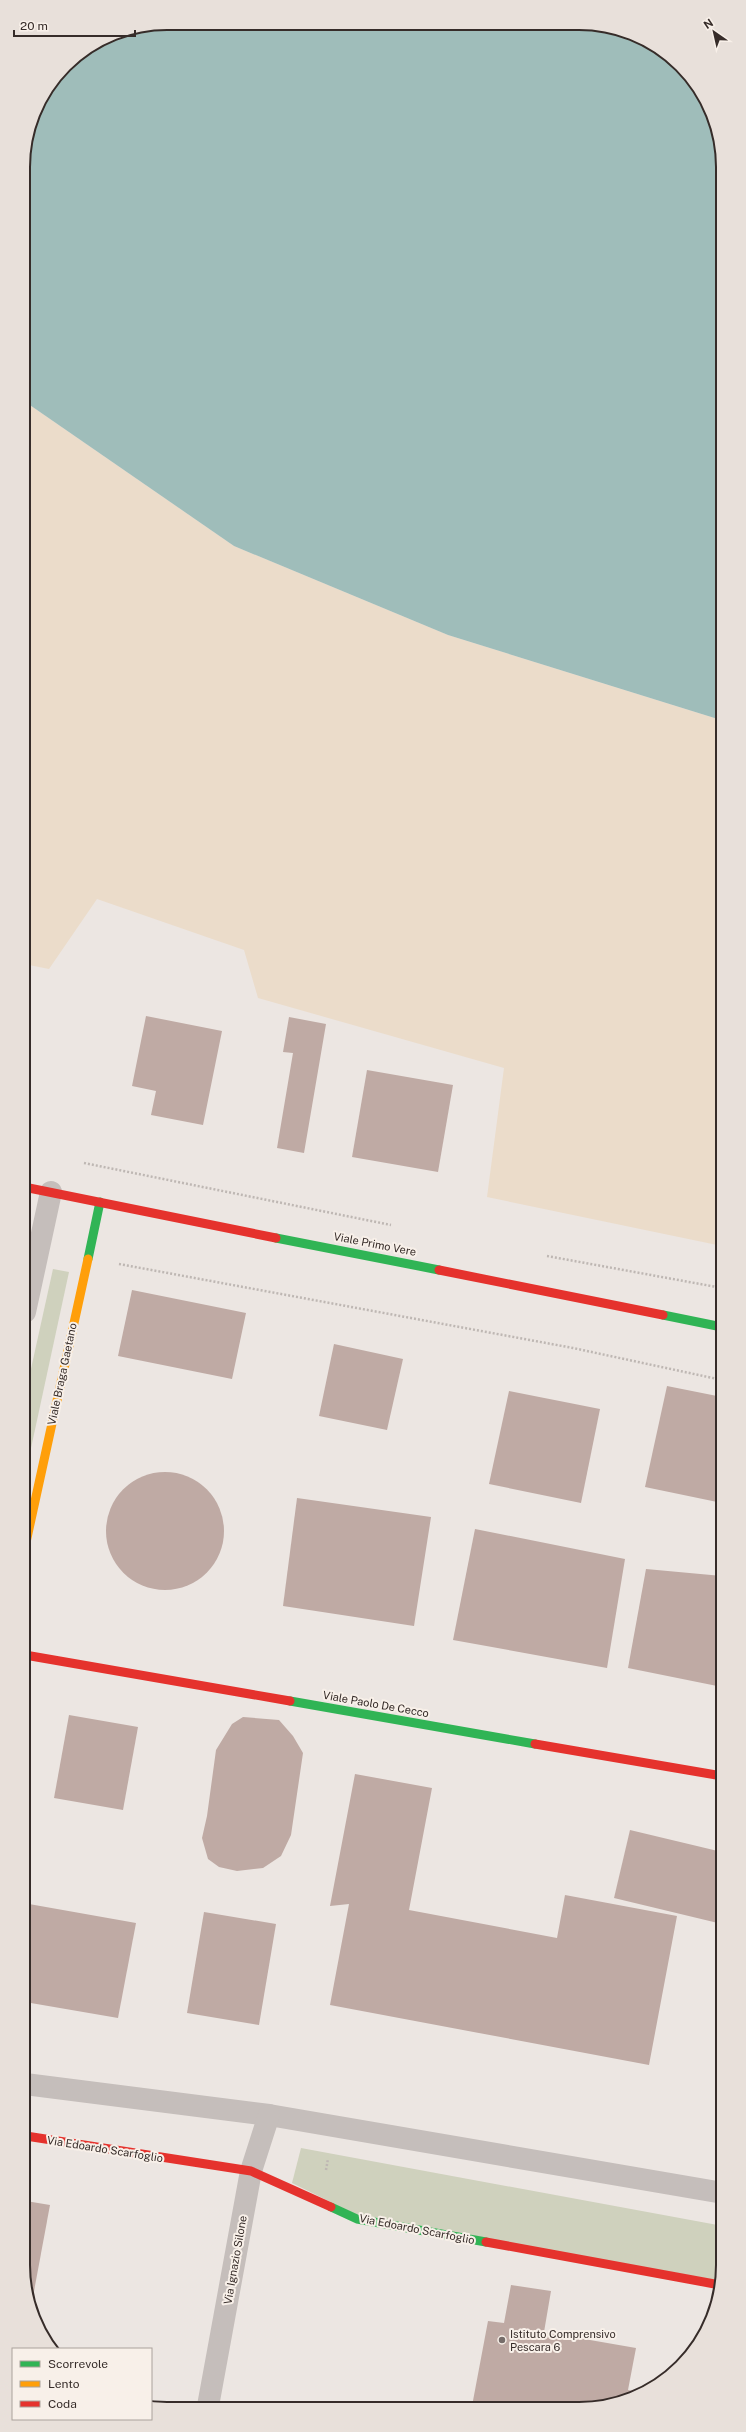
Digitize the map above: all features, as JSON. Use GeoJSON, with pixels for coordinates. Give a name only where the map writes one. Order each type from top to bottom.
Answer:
{"type":"FeatureCollection","features":[{"type":"Feature","properties":{"kind":"street","name":"Viale Primo Vere"},"geometry":{"type":"LineString","coordinates":[[30,1188],[716,1325]]}},
{"type":"Feature","properties":{"kind":"street"},"geometry":{"type":"LineString","coordinates":[[30,1289],[51,1192]]}},
{"type":"Feature","properties":{"kind":"street","name":"Viale Braga Gaetano"},"geometry":{"type":"LineString","coordinates":[[30,1524],[100,1202]]}},
{"type":"Feature","properties":{"kind":"street","name":"Viale Paolo De Cecco"},"geometry":{"type":"LineString","coordinates":[[30,1656],[716,1775]]}},
{"type":"Feature","properties":{"kind":"street"},"geometry":{"type":"LineString","coordinates":[[30,2085],[269,2116],[716,2192]]}},
{"type":"Feature","properties":{"kind":"street","name":"Via Ignazio Silone"},"geometry":{"type":"LineString","coordinates":[[209,2402],[251,2171],[269,2116]]}},
{"type":"Feature","properties":{"kind":"street","name":"Via Edoardo Scarfoglio"},"geometry":{"type":"LineString","coordinates":[[30,2137],[251,2171],[357,2219],[715,2284]]}},
{"type":"Feature","properties":{"kind":"path"},"geometry":{"type":"LineString","coordinates":[[79,1162],[398,1226]]}},
{"type":"Feature","properties":{"kind":"path"},"geometry":{"type":"LineString","coordinates":[[545,1256],[716,1287]]}},
{"type":"Feature","properties":{"kind":"path"},"geometry":{"type":"LineString","coordinates":[[88,1258],[574,1348],[716,1379]]}},
{"type":"Feature","properties":{"kind":"green space"},"geometry":{"type":"Polygon","coordinates":[[[53,1269],[69,1272],[30,1453],[30,1373],[53,1269]]]}},
{"type":"Feature","properties":{"kind":"green space"},"geometry":{"type":"Polygon","coordinates":[[[301,2148],[716,2225],[715,2280],[357,2215],[292,2183],[301,2148]]]}},
{"type":"Feature","properties":{"kind":"sand"},"geometry":{"type":"Polygon","coordinates":[[[30,405],[234,546],[448,635],[716,718],[716,1245],[487,1197],[504,1068],[258,998],[244,950],[97,899],[49,969],[30,965],[30,405]]]}},
{"type":"Feature","properties":{"kind":"water"},"geometry":{"type":"Polygon","coordinates":[[[158,30],[579,30],[597,31],[631,40],[662,58],[676,70],[688,84],[702,107],[709,123],[715,149],[716,718],[448,635],[234,546],[30,405],[30,158],[40,115],[58,84],[70,70],[84,58],[107,44],[123,37],[158,30]]]}},
{"type":"Feature","properties":{"kind":"building"},"geometry":{"type":"Polygon","coordinates":[[[146,1016],[222,1031],[203,1125],[151,1115],[156,1091],[132,1086],[146,1016]]]}},
{"type":"Feature","properties":{"kind":"building"},"geometry":{"type":"Polygon","coordinates":[[[289,1017],[326,1024],[304,1153],[277,1148],[293,1053],[283,1052],[289,1017]]]}},
{"type":"Feature","properties":{"kind":"building"},"geometry":{"type":"Polygon","coordinates":[[[367,1070],[453,1085],[438,1172],[352,1157],[367,1070]]]}},
{"type":"Feature","properties":{"kind":"building"},"geometry":{"type":"Polygon","coordinates":[[[132,1290],[246,1313],[232,1379],[118,1356],[132,1290]]]}},
{"type":"Feature","properties":{"kind":"building"},"geometry":{"type":"Polygon","coordinates":[[[334,1344],[403,1359],[387,1430],[319,1416],[334,1344]]]}},
{"type":"Feature","properties":{"kind":"building"},"geometry":{"type":"Polygon","coordinates":[[[667,1386],[716,1396],[716,1502],[645,1487],[667,1386]]]}},
{"type":"Feature","properties":{"kind":"building"},"geometry":{"type":"Polygon","coordinates":[[[509,1391],[600,1409],[581,1503],[489,1484],[509,1391]]]}},
{"type":"Feature","properties":{"kind":"building"},"geometry":{"type":"Polygon","coordinates":[[[165,1472],[176,1473],[198,1482],[214,1498],[223,1520],[223,1542],[214,1564],[198,1580],[176,1589],[165,1590],[154,1589],[132,1580],[116,1564],[107,1542],[106,1531],[107,1520],[116,1498],[132,1482],[154,1473],[165,1472]]]}},
{"type":"Feature","properties":{"kind":"building"},"geometry":{"type":"Polygon","coordinates":[[[297,1498],[431,1517],[414,1626],[283,1606],[297,1498]]]}},
{"type":"Feature","properties":{"kind":"building"},"geometry":{"type":"Polygon","coordinates":[[[475,1529],[625,1559],[607,1668],[453,1640],[475,1529]]]}},
{"type":"Feature","properties":{"kind":"building"},"geometry":{"type":"Polygon","coordinates":[[[646,1569],[716,1575],[716,1686],[628,1668],[646,1569]]]}},
{"type":"Feature","properties":{"kind":"building"},"geometry":{"type":"Polygon","coordinates":[[[69,1715],[138,1727],[123,1810],[54,1798],[69,1715]]]}},
{"type":"Feature","properties":{"kind":"building"},"geometry":{"type":"Polygon","coordinates":[[[243,1717],[279,1720],[293,1736],[303,1753],[291,1835],[281,1856],[263,1868],[237,1871],[219,1867],[208,1859],[202,1838],[207,1816],[216,1750],[232,1724],[243,1717]]]}},
{"type":"Feature","properties":{"kind":"building"},"geometry":{"type":"Polygon","coordinates":[[[355,1774],[432,1788],[409,1910],[557,1938],[565,1895],[677,1916],[649,2065],[330,2005],[349,1904],[330,1906],[355,1774]]]}},
{"type":"Feature","properties":{"kind":"building"},"geometry":{"type":"Polygon","coordinates":[[[630,1830],[716,1851],[716,1923],[614,1898],[630,1830]]]}},
{"type":"Feature","properties":{"kind":"building"},"geometry":{"type":"Polygon","coordinates":[[[30,1904],[136,1923],[118,2018],[30,2003],[30,1904]]]}},
{"type":"Feature","properties":{"kind":"building"},"geometry":{"type":"Polygon","coordinates":[[[204,1912],[276,1924],[259,2025],[187,2013],[204,1912]]]}},
{"type":"Feature","properties":{"kind":"building"},"geometry":{"type":"Polygon","coordinates":[[[30,2202],[50,2205],[33,2294],[30,2274],[30,2202]]]}},
{"type":"Feature","properties":{"kind":"building"},"geometry":{"type":"Polygon","coordinates":[[[511,2285],[551,2291],[544,2332],[636,2348],[628,2390],[633,2391],[606,2399],[588,2402],[473,2402],[488,2321],[504,2323],[511,2285]]]}},
{"type":"Feature","properties":{"kind":"traffic: fast"},"geometry":{"type":"LineString","coordinates":[[88,1259],[100,1202]]}},
{"type":"Feature","properties":{"kind":"traffic: fast"},"geometry":{"type":"LineString","coordinates":[[276,1238],[439,1270]]}},
{"type":"Feature","properties":{"kind":"traffic: fast"},"geometry":{"type":"LineString","coordinates":[[663,1315],[716,1326]]}},
{"type":"Feature","properties":{"kind":"traffic: fast"},"geometry":{"type":"LineString","coordinates":[[290,1701],[535,1744]]}},
{"type":"Feature","properties":{"kind":"traffic: fast"},"geometry":{"type":"LineString","coordinates":[[331,2207],[357,2219],[486,2242]]}},
{"type":"Feature","properties":{"kind":"traffic: slow"},"geometry":{"type":"LineString","coordinates":[[30,1524],[88,1259]]}},
{"type":"Feature","properties":{"kind":"traffic: jam"},"geometry":{"type":"LineString","coordinates":[[30,1188],[276,1238]]}},
{"type":"Feature","properties":{"kind":"traffic: jam"},"geometry":{"type":"LineString","coordinates":[[439,1270],[663,1315]]}},
{"type":"Feature","properties":{"kind":"traffic: jam"},"geometry":{"type":"LineString","coordinates":[[30,1656],[290,1701]]}},
{"type":"Feature","properties":{"kind":"traffic: jam"},"geometry":{"type":"LineString","coordinates":[[535,1744],[716,1775]]}},
{"type":"Feature","properties":{"kind":"traffic: jam"},"geometry":{"type":"LineString","coordinates":[[30,2137],[251,2171],[331,2207]]}},
{"type":"Feature","properties":{"kind":"traffic: jam"},"geometry":{"type":"LineString","coordinates":[[486,2242],[715,2284]]}},
{"type":"Feature","properties":{"kind":"place","name":"Istituto Comprensivo Pescara 6"},"geometry":{"type":"Point","coordinates":[502,2340]}}]}
